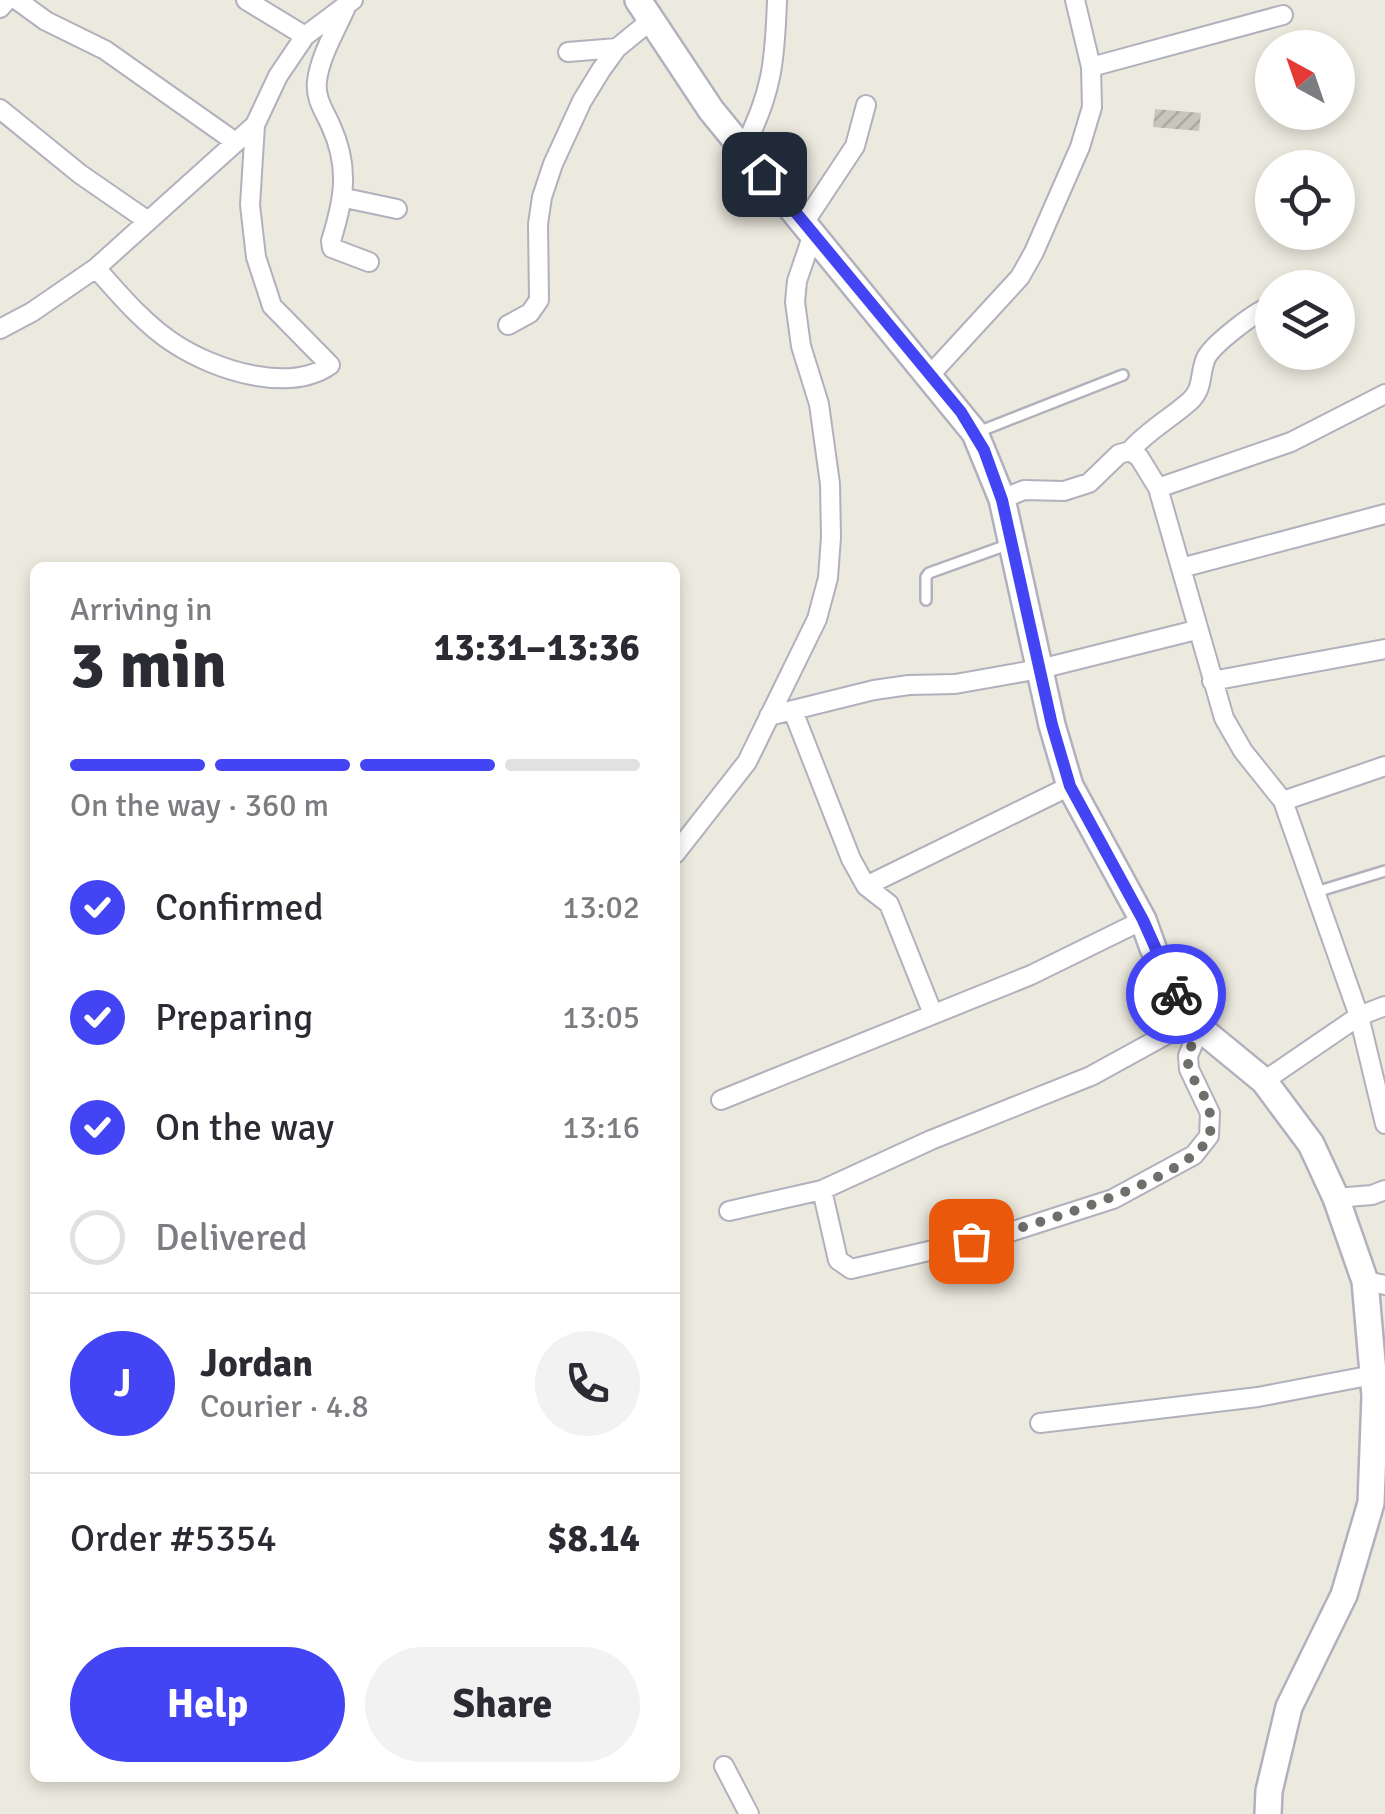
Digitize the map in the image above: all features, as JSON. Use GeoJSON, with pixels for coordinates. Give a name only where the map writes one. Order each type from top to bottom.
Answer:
{"type":"FeatureCollection","features":[{"type":"Feature","properties":{"kind":"street"},"geometry":{"type":"LineString","coordinates":[[0,8],[7,0]]}},
{"type":"Feature","properties":{"kind":"street"},"geometry":{"type":"LineString","coordinates":[[17,0],[46,21],[106,50],[234,141]]}},
{"type":"Feature","properties":{"kind":"street"},"geometry":{"type":"LineString","coordinates":[[246,0],[305,36]]}},
{"type":"Feature","properties":{"kind":"street"},"geometry":{"type":"LineString","coordinates":[[743,148],[767,99],[772,79],[777,0]]}},
{"type":"Feature","properties":{"kind":"street"},"geometry":{"type":"LineString","coordinates":[[930,375],[1020,277],[1088,127],[1091,67],[1075,0]]}},
{"type":"Feature","properties":{"kind":"street"},"geometry":{"type":"LineString","coordinates":[[96,268],[175,344],[220,366],[269,378],[314,376],[330,365],[272,306],[256,258],[250,205],[255,124],[278,76],[305,36],[351,1]]}},
{"type":"Feature","properties":{"kind":"street"},"geometry":{"type":"LineString","coordinates":[[351,1],[317,81],[318,101],[342,154],[344,198],[332,248],[370,262]]}},
{"type":"Feature","properties":{"kind":"street"},"geometry":{"type":"LineString","coordinates":[[508,325],[530,313],[539,300],[542,196],[582,101],[644,11],[703,99],[975,433],[1002,500],[1052,725],[1070,786],[1195,1025],[1264,1081],[1311,1144],[1375,1283],[1378,1389],[1371,1502],[1344,1596],[1288,1707],[1268,1814]]}},
{"type":"Feature","properties":{"kind":"street"},"geometry":{"type":"LineString","coordinates":[[1091,67],[1282,14]]}},
{"type":"Feature","properties":{"kind":"street"},"geometry":{"type":"LineString","coordinates":[[568,52],[617,48]]}},
{"type":"Feature","properties":{"kind":"street"},"geometry":{"type":"LineString","coordinates":[[680,848],[735,780],[816,619],[828,578],[830,484],[820,404],[801,346],[795,302],[809,229],[856,146],[866,105]]}},
{"type":"Feature","properties":{"kind":"street"},"geometry":{"type":"LineString","coordinates":[[0,108],[80,174],[148,221]]}},
{"type":"Feature","properties":{"kind":"street"},"geometry":{"type":"LineString","coordinates":[[0,329],[96,268],[255,124]]}},
{"type":"Feature","properties":{"kind":"street"},"geometry":{"type":"LineString","coordinates":[[344,198],[396,209]]}},
{"type":"Feature","properties":{"kind":"street"},"geometry":{"type":"LineString","coordinates":[[1130,452],[1146,433],[1189,402],[1199,389],[1207,356],[1255,313]]}},
{"type":"Feature","properties":{"kind":"street"},"geometry":{"type":"LineString","coordinates":[[1158,488],[1291,442],[1385,394]]}},
{"type":"Feature","properties":{"kind":"street"},"geometry":{"type":"LineString","coordinates":[[1002,500],[1024,490],[1064,490],[1089,483],[1119,454],[1130,452],[1140,456],[1158,488],[1196,630],[1234,737],[1283,801],[1360,1016],[1385,1124]]}},
{"type":"Feature","properties":{"kind":"street"},"geometry":{"type":"LineString","coordinates":[[1181,568],[1385,514]]}},
{"type":"Feature","properties":{"kind":"street"},"geometry":{"type":"LineString","coordinates":[[768,716],[874,690],[955,684],[1040,669],[1196,630]]}},
{"type":"Feature","properties":{"kind":"street"},"geometry":{"type":"LineString","coordinates":[[1212,681],[1385,649]]}},
{"type":"Feature","properties":{"kind":"street"},"geometry":{"type":"LineString","coordinates":[[794,711],[851,859],[866,886],[889,904],[933,1014]]}},
{"type":"Feature","properties":{"kind":"street"},"geometry":{"type":"LineString","coordinates":[[1283,801],[1385,766]]}},
{"type":"Feature","properties":{"kind":"street"},"geometry":{"type":"LineString","coordinates":[[866,886],[1070,786]]}},
{"type":"Feature","properties":{"kind":"street"},"geometry":{"type":"LineString","coordinates":[[722,1100],[1031,975],[1143,920]]}},
{"type":"Feature","properties":{"kind":"street"},"geometry":{"type":"LineString","coordinates":[[1264,1081],[1360,1016],[1385,1006]]}},
{"type":"Feature","properties":{"kind":"street"},"geometry":{"type":"LineString","coordinates":[[729,1211],[822,1190],[931,1140],[1091,1076],[1195,1025]]}},
{"type":"Feature","properties":{"kind":"street"},"geometry":{"type":"LineString","coordinates":[[822,1190],[838,1260],[851,1269],[1007,1233],[1112,1199],[1194,1154],[1209,1136],[1210,1112],[1188,1069],[1195,1025]]}},
{"type":"Feature","properties":{"kind":"street"},"geometry":{"type":"LineString","coordinates":[[1336,1198],[1385,1190]]}},
{"type":"Feature","properties":{"kind":"street"},"geometry":{"type":"LineString","coordinates":[[1040,1423],[1258,1397],[1378,1389]]}},
{"type":"Feature","properties":{"kind":"street"},"geometry":{"type":"LineString","coordinates":[[724,1766],[749,1814]]}},
{"type":"Feature","properties":{"kind":"lane"},"geometry":{"type":"LineString","coordinates":[[975,433],[1123,375]]}},
{"type":"Feature","properties":{"kind":"lane"},"geometry":{"type":"LineString","coordinates":[[926,600],[929,572],[1010,544]]}},
{"type":"Feature","properties":{"kind":"lane"},"geometry":{"type":"LineString","coordinates":[[1316,892],[1385,871]]}},
{"type":"Feature","properties":{"kind":"building"},"geometry":{"type":"Polygon","coordinates":[[[1155,109],[1201,113],[1199,131],[1153,127],[1155,109]]]}},
{"type":"Feature","properties":{"kind":"way so far"},"geometry":{"type":"LineString","coordinates":[[971,1241],[1112,1199],[1194,1154],[1209,1136],[1210,1112],[1188,1069],[1190,1045],[1200,1029],[1176,994]]}},
{"type":"Feature","properties":{"kind":"route"},"geometry":{"type":"LineString","coordinates":[[764,174],[961,412],[984,450],[1002,500],[1052,725],[1070,786],[1143,920],[1176,994]]}}]}
